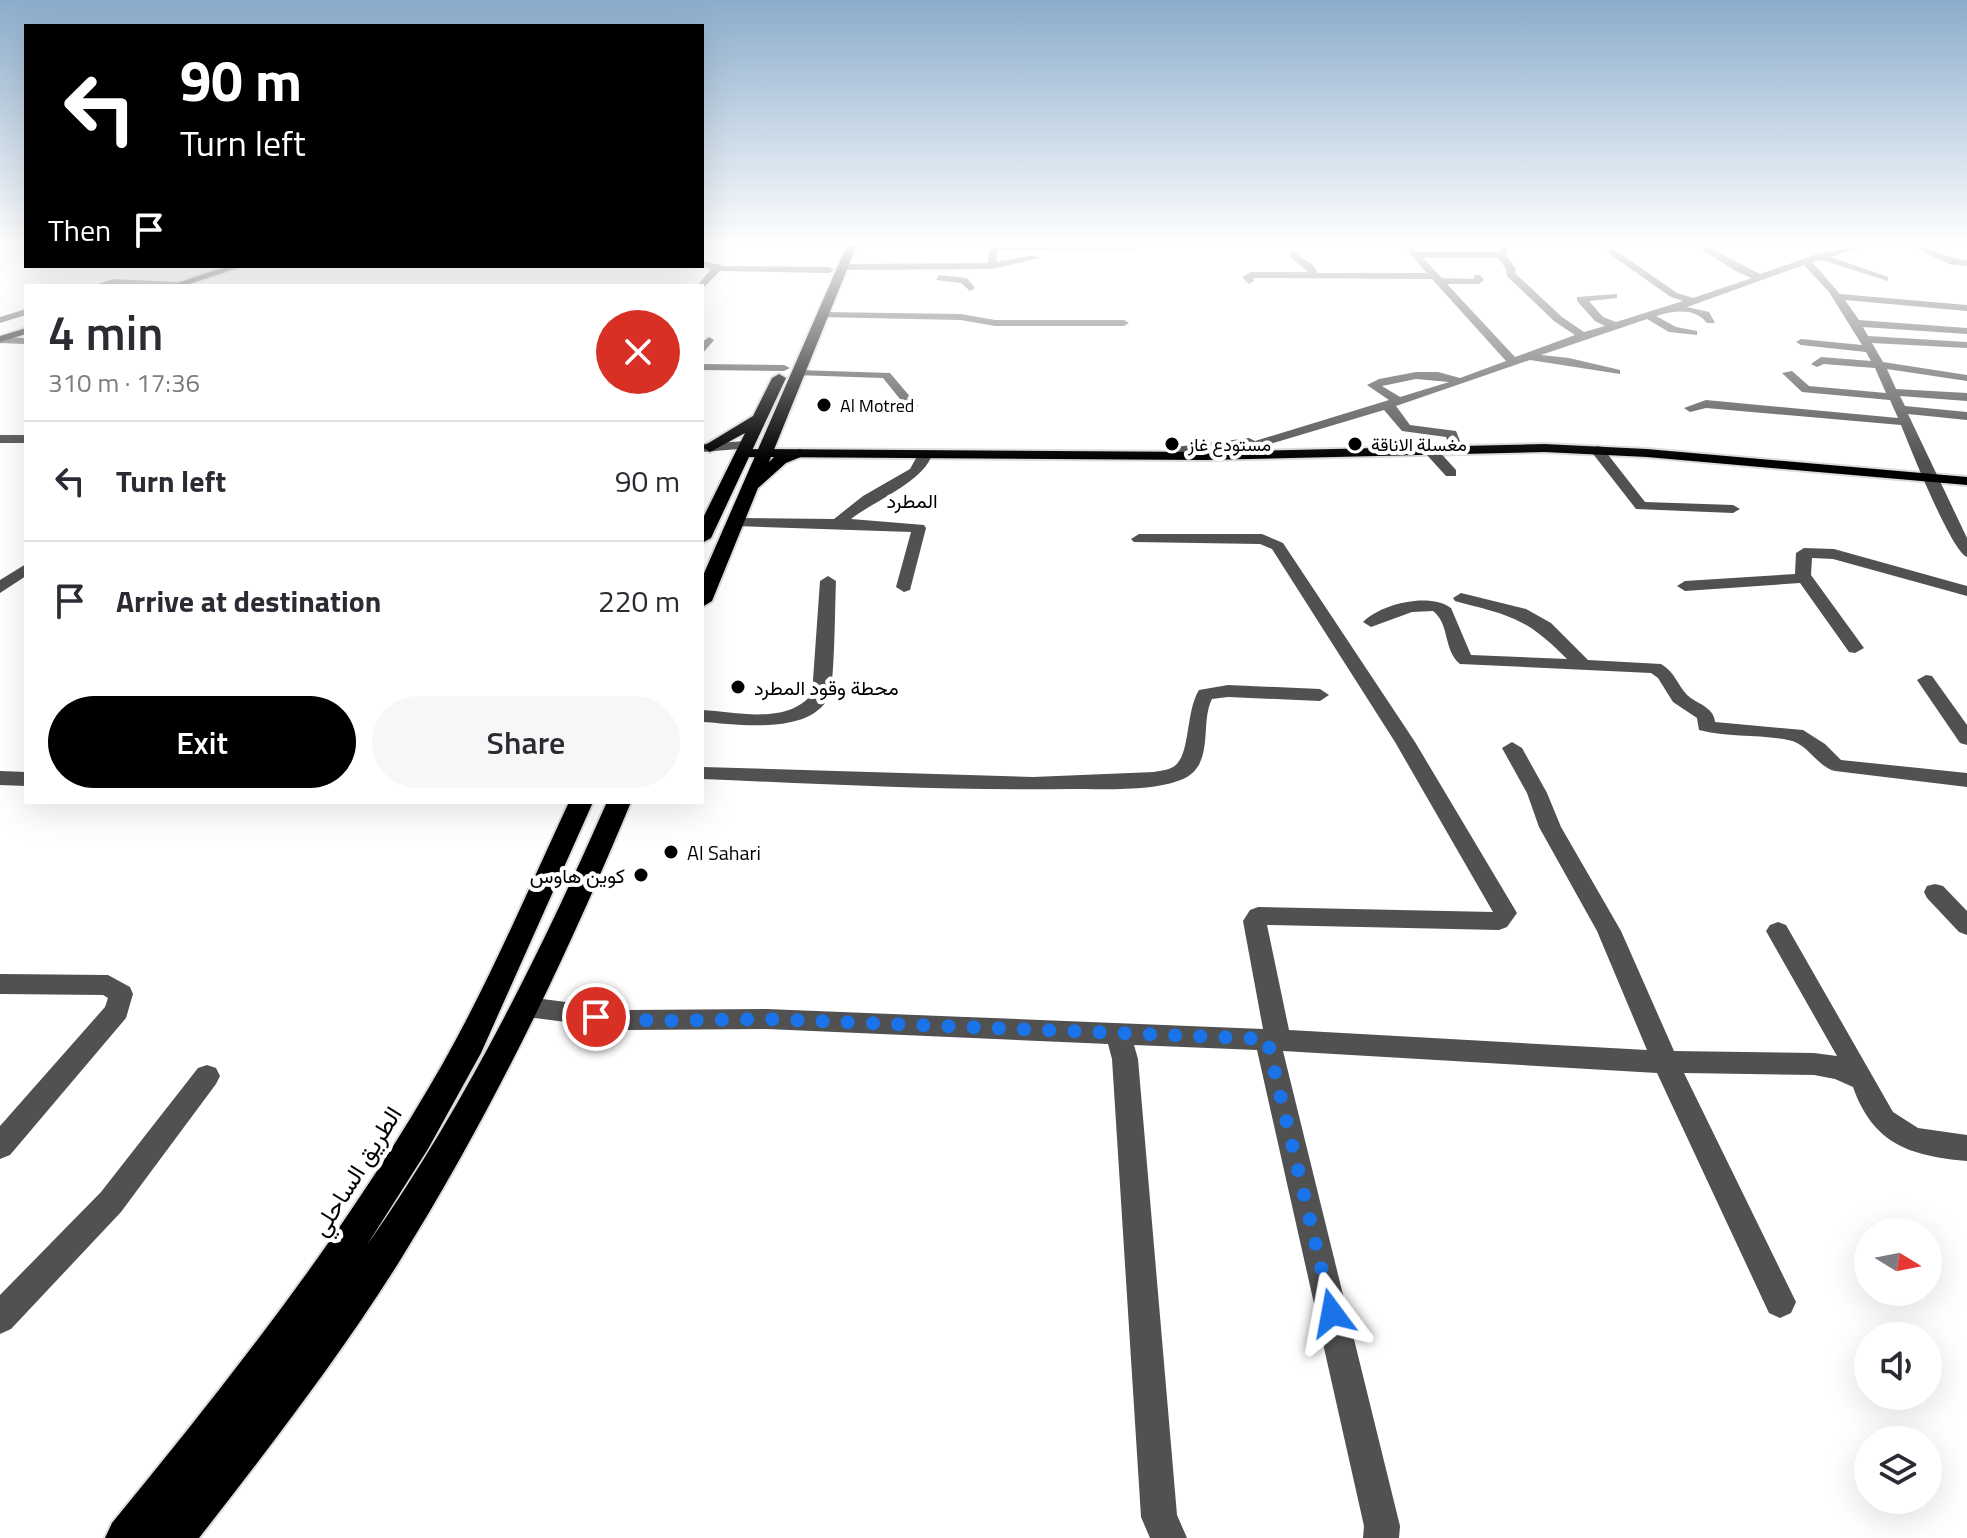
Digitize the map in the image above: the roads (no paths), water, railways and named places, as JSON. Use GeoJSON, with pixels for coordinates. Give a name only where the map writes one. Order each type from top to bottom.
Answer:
{"type":"FeatureCollection","features":[{"type":"Feature","properties":{"kind":"highway"},"geometry":{"type":"LineString","coordinates":[[704,596],[815,317]]}},
{"type":"Feature","properties":{"kind":"highway"},"geometry":{"type":"LineString","coordinates":[[704,534],[758,419],[791,371],[822,317]]}},
{"type":"Feature","properties":{"kind":"highway"},"geometry":{"type":"LineString","coordinates":[[732,475],[706,448],[758,419]]}},
{"type":"Feature","properties":{"kind":"highway"},"geometry":{"type":"LineString","coordinates":[[749,487],[780,460],[802,450],[774,426]]}},
{"type":"Feature","properties":{"kind":"highway","name":"الطريق الساحلي"},"geometry":{"type":"LineString","coordinates":[[127,1538],[300,1317],[388,1183],[452,1076],[503,980],[580,804]]}},
{"type":"Feature","properties":{"kind":"highway"},"geometry":{"type":"LineString","coordinates":[[172,1538],[279,1403],[388,1247],[478,1097],[527,1007],[572,915],[618,804]]}},
{"type":"Feature","properties":{"kind":"main road"},"geometry":{"type":"LineString","coordinates":[[0,340],[24,332]]}},
{"type":"Feature","properties":{"kind":"main road"},"geometry":{"type":"LineString","coordinates":[[802,450],[1235,453],[1541,444],[1967,478]]}},
{"type":"Feature","properties":{"kind":"main road"},"geometry":{"type":"LineString","coordinates":[[745,449],[925,454],[1646,451]]}},
{"type":"Feature","properties":{"kind":"street"},"geometry":{"type":"LineString","coordinates":[[945,317],[995,323],[1124,323]]}},
{"type":"Feature","properties":{"kind":"street"},"geometry":{"type":"LineString","coordinates":[[1472,317],[1512,361]]}},
{"type":"Feature","properties":{"kind":"street"},"geometry":{"type":"LineString","coordinates":[[1559,317],[1583,336]]}},
{"type":"Feature","properties":{"kind":"street"},"geometry":{"type":"LineString","coordinates":[[1597,317],[1615,326]]}},
{"type":"Feature","properties":{"kind":"street"},"geometry":{"type":"LineString","coordinates":[[1235,453],[1645,317]]}},
{"type":"Feature","properties":{"kind":"street"},"geometry":{"type":"LineString","coordinates":[[1649,317],[1673,330],[1693,333]]}},
{"type":"Feature","properties":{"kind":"street"},"geometry":{"type":"LineString","coordinates":[[1707,317],[1711,321]]}},
{"type":"Feature","properties":{"kind":"street"},"geometry":{"type":"LineString","coordinates":[[1850,317],[1895,399],[1946,515],[1967,552]]}},
{"type":"Feature","properties":{"kind":"street"},"geometry":{"type":"LineString","coordinates":[[1854,323],[1967,331]]}},
{"type":"Feature","properties":{"kind":"street"},"geometry":{"type":"LineString","coordinates":[[0,340],[24,341]]}},
{"type":"Feature","properties":{"kind":"street"},"geometry":{"type":"LineString","coordinates":[[704,348],[709,340]]}},
{"type":"Feature","properties":{"kind":"street"},"geometry":{"type":"LineString","coordinates":[[1801,342],[1967,345]]}},
{"type":"Feature","properties":{"kind":"street"},"geometry":{"type":"LineString","coordinates":[[1526,357],[1569,361],[1616,372]]}},
{"type":"Feature","properties":{"kind":"street"},"geometry":{"type":"LineString","coordinates":[[1817,364],[1821,360],[1876,365],[1967,378]]}},
{"type":"Feature","properties":{"kind":"street"},"geometry":{"type":"LineString","coordinates":[[704,367],[886,375],[912,406]]}},
{"type":"Feature","properties":{"kind":"street"},"geometry":{"type":"LineString","coordinates":[[1788,373],[1806,389],[1895,399],[1967,416]]}},
{"type":"Feature","properties":{"kind":"street"},"geometry":{"type":"LineString","coordinates":[[1398,401],[1373,385],[1431,375],[1458,381]]}},
{"type":"Feature","properties":{"kind":"street"},"geometry":{"type":"LineString","coordinates":[[1895,399],[1967,397]]}},
{"type":"Feature","properties":{"kind":"street"},"geometry":{"type":"LineString","coordinates":[[1690,408],[1706,404],[1905,422]]}},
{"type":"Feature","properties":{"kind":"street"},"geometry":{"type":"LineString","coordinates":[[1384,405],[1392,409],[1406,428],[1451,434],[1455,446]]}},
{"type":"Feature","properties":{"kind":"street"},"geometry":{"type":"LineString","coordinates":[[0,439],[24,439]]}},
{"type":"Feature","properties":{"kind":"street"},"geometry":{"type":"LineString","coordinates":[[1175,451],[1265,441]]}},
{"type":"Feature","properties":{"kind":"street"},"geometry":{"type":"LineString","coordinates":[[706,448],[745,449]]}},
{"type":"Feature","properties":{"kind":"street"},"geometry":{"type":"LineString","coordinates":[[1597,450],[1641,506],[1733,509]]}},
{"type":"Feature","properties":{"kind":"street"},"geometry":{"type":"LineString","coordinates":[[1431,451],[1451,473]]}},
{"type":"Feature","properties":{"kind":"street"},"geometry":{"type":"LineString","coordinates":[[837,523],[868,499],[915,472],[922,465],[925,454]]}},
{"type":"Feature","properties":{"kind":"street"},"geometry":{"type":"LineString","coordinates":[[735,522],[910,525],[919,528],[904,587]]}},
{"type":"Feature","properties":{"kind":"street"},"geometry":{"type":"LineString","coordinates":[[1139,539],[1262,539],[1278,546],[1405,742],[1505,913],[1499,921],[1258,916],[1255,921],[1273,1040],[1382,1526],[1381,1538]]}},
{"type":"Feature","properties":{"kind":"street"},"geometry":{"type":"LineString","coordinates":[[1855,648],[1803,575],[1804,553],[1823,552],[1967,591]]}},
{"type":"Feature","properties":{"kind":"street"},"geometry":{"type":"LineString","coordinates":[[0,588],[24,570]]}},
{"type":"Feature","properties":{"kind":"street"},"geometry":{"type":"LineString","coordinates":[[1685,586],[1791,580],[1803,575]]}},
{"type":"Feature","properties":{"kind":"street"},"geometry":{"type":"LineString","coordinates":[[704,716],[781,718],[813,706],[821,695],[828,581]]}},
{"type":"Feature","properties":{"kind":"street"},"geometry":{"type":"LineString","coordinates":[[1461,598],[1520,613],[1545,627],[1582,664]]}},
{"type":"Feature","properties":{"kind":"street"},"geometry":{"type":"LineString","coordinates":[[1371,622],[1399,609],[1432,606],[1445,612],[1461,656],[1466,660],[1658,669],[1665,674],[1680,698],[1706,716],[1706,726],[1796,734],[1818,748],[1835,765],[1885,774],[1967,780]]}},
{"type":"Feature","properties":{"kind":"street"},"geometry":{"type":"LineString","coordinates":[[1926,680],[1967,739]]}},
{"type":"Feature","properties":{"kind":"street"},"geometry":{"type":"LineString","coordinates":[[704,773],[1052,784],[1154,780],[1179,773],[1189,759],[1199,737],[1199,705],[1206,694],[1228,691],[1320,695]]}},
{"type":"Feature","properties":{"kind":"street"},"geometry":{"type":"LineString","coordinates":[[1512,748],[1537,793],[1550,827],[1609,931],[1665,1061],[1780,1302]]}},
{"type":"Feature","properties":{"kind":"street"},"geometry":{"type":"LineString","coordinates":[[0,778],[24,779]]}},
{"type":"Feature","properties":{"kind":"street"},"geometry":{"type":"LineString","coordinates":[[1935,892],[1967,926]]}},
{"type":"Feature","properties":{"kind":"street"},"geometry":{"type":"LineString","coordinates":[[1778,931],[1864,1080],[1876,1111],[1899,1133],[1928,1142],[1967,1148]]}},
{"type":"Feature","properties":{"kind":"street"},"geometry":{"type":"LineString","coordinates":[[0,984],[108,985],[121,994],[117,1011],[0,1146]]}},
{"type":"Feature","properties":{"kind":"street"},"geometry":{"type":"LineString","coordinates":[[527,1007],[628,1020],[767,1019],[1273,1040],[1665,1061],[1814,1064],[1839,1068],[1864,1080]]}},
{"type":"Feature","properties":{"kind":"street"},"geometry":{"type":"LineString","coordinates":[[1118,1033],[1125,1059],[1159,1517],[1169,1538]]}},
{"type":"Feature","properties":{"kind":"street"},"geometry":{"type":"LineString","coordinates":[[0,1318],[111,1202],[207,1076]]}},
{"type":"Feature","properties":{"kind":"place","name":"Al Motred"},"geometry":{"type":"Point","coordinates":[824,405]}},
{"type":"Feature","properties":{"kind":"place","name":"مستودع غاز"},"geometry":{"type":"Point","coordinates":[1172,444]}},
{"type":"Feature","properties":{"kind":"place","name":"مغسلة الاناقة"},"geometry":{"type":"Point","coordinates":[1355,444]}},
{"type":"Feature","properties":{"kind":"place","name":"محطة وقود المطرد"},"geometry":{"type":"Point","coordinates":[738,687]}},
{"type":"Feature","properties":{"kind":"place","name":"Al Sahari"},"geometry":{"type":"Point","coordinates":[671,852]}},
{"type":"Feature","properties":{"kind":"place","name":"كوين هاوس"},"geometry":{"type":"Point","coordinates":[641,875]}},
{"type":"Feature","properties":{"kind":"district","name":"المطرد"},"geometry":{"type":"Point","coordinates":[912,500]}}]}
